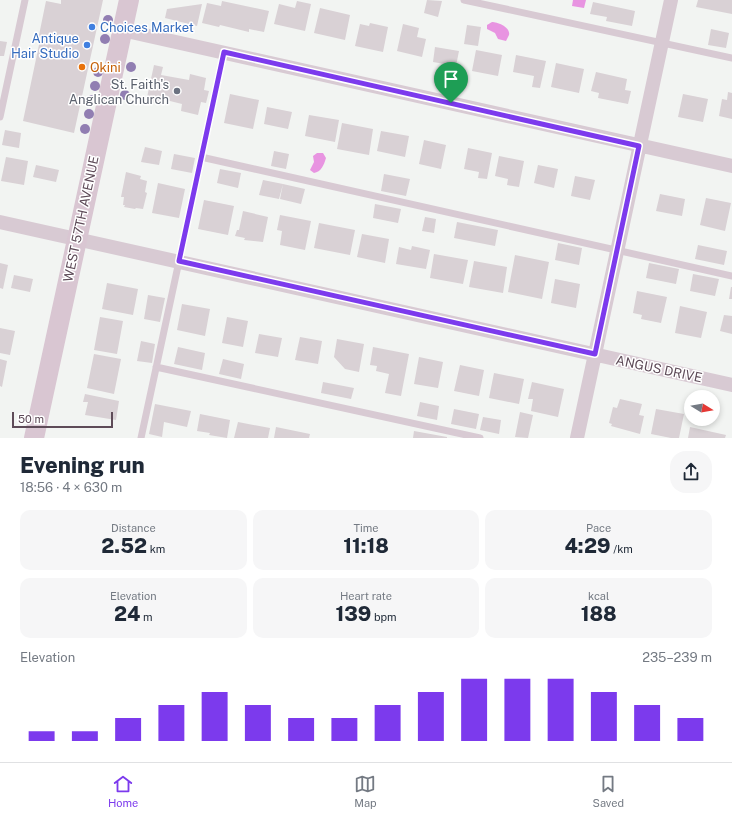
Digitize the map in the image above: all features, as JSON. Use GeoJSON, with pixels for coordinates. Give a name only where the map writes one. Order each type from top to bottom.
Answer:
{"type":"FeatureCollection","features":[{"type":"Feature","properties":{"kind":"street","name":"WEST 57TH AVENUE"},"geometry":{"type":"LineString","coordinates":[[34,438],[128,0]]}},
{"type":"Feature","properties":{"kind":"street"},"geometry":{"type":"LineString","coordinates":[[576,438],[670,0]]}},
{"type":"Feature","properties":{"kind":"street"},"geometry":{"type":"LineString","coordinates":[[122,30],[732,166]]}},
{"type":"Feature","properties":{"kind":"street","name":"ANGUS DRIVE"},"geometry":{"type":"LineString","coordinates":[[0,222],[732,385]]}},
{"type":"Feature","properties":{"kind":"lane"},"geometry":{"type":"LineString","coordinates":[[0,117],[25,0]]}},
{"type":"Feature","properties":{"kind":"lane"},"geometry":{"type":"LineString","coordinates":[[464,0],[732,58]]}},
{"type":"Feature","properties":{"kind":"lane"},"geometry":{"type":"LineString","coordinates":[[141,438],[224,52]]}},
{"type":"Feature","properties":{"kind":"lane"},"geometry":{"type":"LineString","coordinates":[[201,157],[732,276]]}},
{"type":"Feature","properties":{"kind":"lane"},"geometry":{"type":"LineString","coordinates":[[156,367],[480,438]]}},
{"type":"Feature","properties":{"kind":"shaded area"},"geometry":{"type":"Polygon","coordinates":[[[573,0],[586,0],[584,8],[572,6],[573,0]]]}},
{"type":"Feature","properties":{"kind":"shaded area"},"geometry":{"type":"Polygon","coordinates":[[[492,22],[506,27],[509,35],[506,41],[498,39],[495,33],[487,29],[487,25],[492,22]]]}},
{"type":"Feature","properties":{"kind":"shaded area"},"geometry":{"type":"Polygon","coordinates":[[[317,153],[323,153],[326,158],[322,168],[314,173],[310,170],[314,162],[313,156],[317,153]]]}},
{"type":"Feature","properties":{"kind":"building"},"geometry":{"type":"Polygon","coordinates":[[[61,0],[103,0],[74,133],[23,121],[40,40],[38,40],[46,1],[61,4],[61,0]]]}},
{"type":"Feature","properties":{"kind":"building"},"geometry":{"type":"Polygon","coordinates":[[[427,0],[442,1],[438,17],[424,13],[427,0]]]}},
{"type":"Feature","properties":{"kind":"building"},"geometry":{"type":"Polygon","coordinates":[[[698,0],[732,0],[732,14],[696,7],[698,0]]]}},
{"type":"Feature","properties":{"kind":"building"},"geometry":{"type":"Polygon","coordinates":[[[222,1],[269,11],[264,32],[249,29],[249,32],[220,25],[219,27],[202,23],[207,3],[221,6],[222,1]]]}},
{"type":"Feature","properties":{"kind":"building"},"geometry":{"type":"Polygon","coordinates":[[[297,1],[311,4],[305,31],[274,24],[279,4],[295,8],[297,1]]]}},
{"type":"Feature","properties":{"kind":"building"},"geometry":{"type":"Polygon","coordinates":[[[593,2],[635,11],[632,26],[606,21],[607,17],[590,14],[593,2]]]}},
{"type":"Feature","properties":{"kind":"building"},"geometry":{"type":"Polygon","coordinates":[[[202,4],[197,26],[165,18],[167,9],[202,4]]]}},
{"type":"Feature","properties":{"kind":"building"},"geometry":{"type":"Polygon","coordinates":[[[320,8],[350,15],[345,40],[314,33],[320,8]]]}},
{"type":"Feature","properties":{"kind":"building"},"geometry":{"type":"Polygon","coordinates":[[[370,23],[388,27],[383,52],[355,46],[360,24],[369,26],[370,23]]]}},
{"type":"Feature","properties":{"kind":"building"},"geometry":{"type":"Polygon","coordinates":[[[403,24],[419,28],[417,37],[426,39],[422,57],[397,51],[403,24]]]}},
{"type":"Feature","properties":{"kind":"building"},"geometry":{"type":"Polygon","coordinates":[[[467,25],[481,27],[478,46],[464,44],[467,25]]]}},
{"type":"Feature","properties":{"kind":"building"},"geometry":{"type":"Polygon","coordinates":[[[711,29],[729,33],[726,48],[708,45],[711,29]]]}},
{"type":"Feature","properties":{"kind":"building"},"geometry":{"type":"Polygon","coordinates":[[[0,41],[7,42],[4,56],[0,56],[0,41]]]}},
{"type":"Feature","properties":{"kind":"building"},"geometry":{"type":"Polygon","coordinates":[[[435,47],[459,51],[456,66],[433,62],[435,47]]]}},
{"type":"Feature","properties":{"kind":"building"},"geometry":{"type":"Polygon","coordinates":[[[476,50],[502,55],[498,76],[472,71],[476,50]]]}},
{"type":"Feature","properties":{"kind":"building"},"geometry":{"type":"Polygon","coordinates":[[[516,55],[546,61],[540,88],[532,87],[534,76],[513,72],[516,55]]]}},
{"type":"Feature","properties":{"kind":"building"},"geometry":{"type":"Polygon","coordinates":[[[556,63],[584,69],[579,93],[551,87],[556,63]]]}},
{"type":"Feature","properties":{"kind":"building","name":"St. Faith's Anglican Church"},"geometry":{"type":"Polygon","coordinates":[[[154,65],[163,67],[161,75],[189,80],[190,74],[206,78],[204,90],[209,91],[206,103],[201,102],[198,115],[181,111],[182,104],[162,99],[161,105],[156,104],[157,98],[155,98],[153,103],[146,102],[154,65]]]}},
{"type":"Feature","properties":{"kind":"building"},"geometry":{"type":"Polygon","coordinates":[[[596,72],[627,79],[625,90],[631,91],[628,104],[598,98],[599,93],[591,91],[596,72]]]}},
{"type":"Feature","properties":{"kind":"building"},"geometry":{"type":"Polygon","coordinates":[[[728,92],[732,93],[732,119],[719,116],[722,99],[727,100],[728,92]]]}},
{"type":"Feature","properties":{"kind":"building"},"geometry":{"type":"Polygon","coordinates":[[[230,94],[259,100],[253,129],[224,123],[230,94]]]}},
{"type":"Feature","properties":{"kind":"building"},"geometry":{"type":"Polygon","coordinates":[[[683,94],[708,99],[703,122],[678,117],[683,94]]]}},
{"type":"Feature","properties":{"kind":"building"},"geometry":{"type":"Polygon","coordinates":[[[267,107],[292,112],[288,129],[264,124],[267,107]]]}},
{"type":"Feature","properties":{"kind":"building"},"geometry":{"type":"Polygon","coordinates":[[[309,115],[339,120],[335,142],[305,136],[309,115]]]}},
{"type":"Feature","properties":{"kind":"building"},"geometry":{"type":"Polygon","coordinates":[[[342,123],[373,129],[369,155],[337,149],[342,123]]]}},
{"type":"Feature","properties":{"kind":"building"},"geometry":{"type":"Polygon","coordinates":[[[5,130],[21,133],[19,148],[2,145],[5,130]]]}},
{"type":"Feature","properties":{"kind":"building"},"geometry":{"type":"Polygon","coordinates":[[[381,131],[409,136],[405,157],[377,151],[381,131]]]}},
{"type":"Feature","properties":{"kind":"building"},"geometry":{"type":"Polygon","coordinates":[[[424,140],[446,145],[441,169],[419,164],[424,140]]]}},
{"type":"Feature","properties":{"kind":"building"},"geometry":{"type":"Polygon","coordinates":[[[145,147],[162,151],[159,165],[141,162],[145,147]]]}},
{"type":"Feature","properties":{"kind":"building"},"geometry":{"type":"Polygon","coordinates":[[[468,148],[492,153],[487,179],[478,178],[479,172],[464,169],[468,148]]]}},
{"type":"Feature","properties":{"kind":"building"},"geometry":{"type":"Polygon","coordinates":[[[274,151],[289,154],[286,169],[271,166],[274,151]]]}},
{"type":"Feature","properties":{"kind":"building"},"geometry":{"type":"Polygon","coordinates":[[[174,154],[195,158],[192,173],[171,169],[174,154]]]}},
{"type":"Feature","properties":{"kind":"building"},"geometry":{"type":"Polygon","coordinates":[[[499,156],[524,161],[519,187],[507,185],[508,179],[495,176],[499,156]]]}},
{"type":"Feature","properties":{"kind":"building"},"geometry":{"type":"Polygon","coordinates":[[[6,157],[28,161],[24,185],[1,181],[6,157]]]}},
{"type":"Feature","properties":{"kind":"building"},"geometry":{"type":"Polygon","coordinates":[[[36,165],[59,170],[56,182],[33,177],[36,165]]]}},
{"type":"Feature","properties":{"kind":"building"},"geometry":{"type":"Polygon","coordinates":[[[538,165],[558,169],[554,188],[534,183],[538,165]]]}},
{"type":"Feature","properties":{"kind":"building"},"geometry":{"type":"Polygon","coordinates":[[[220,169],[241,173],[238,188],[217,183],[220,169]]]}},
{"type":"Feature","properties":{"kind":"building"},"geometry":{"type":"Polygon","coordinates":[[[126,172],[141,176],[140,179],[147,181],[145,192],[147,193],[143,209],[124,207],[125,205],[123,205],[124,197],[121,197],[126,172]]]}},
{"type":"Feature","properties":{"kind":"building"},"geometry":{"type":"Polygon","coordinates":[[[384,174],[410,179],[406,196],[381,191],[384,174]]]}},
{"type":"Feature","properties":{"kind":"building"},"geometry":{"type":"Polygon","coordinates":[[[575,176],[595,180],[590,200],[571,196],[575,176]]]}},
{"type":"Feature","properties":{"kind":"building"},"geometry":{"type":"Polygon","coordinates":[[[263,180],[283,184],[279,199],[259,195],[263,180]]]}},
{"type":"Feature","properties":{"kind":"building"},"geometry":{"type":"Polygon","coordinates":[[[158,183],[185,189],[179,218],[152,213],[158,183]]]}},
{"type":"Feature","properties":{"kind":"building"},"geometry":{"type":"Polygon","coordinates":[[[283,184],[305,189],[301,204],[280,199],[283,184]]]}},
{"type":"Feature","properties":{"kind":"building"},"geometry":{"type":"Polygon","coordinates":[[[660,194],[685,199],[682,216],[656,211],[660,194]]]}},
{"type":"Feature","properties":{"kind":"building"},"geometry":{"type":"Polygon","coordinates":[[[706,198],[731,203],[725,231],[700,225],[706,198]]]}},
{"type":"Feature","properties":{"kind":"building"},"geometry":{"type":"Polygon","coordinates":[[[204,200],[234,206],[228,235],[198,229],[204,200]]]}},
{"type":"Feature","properties":{"kind":"building"},"geometry":{"type":"Polygon","coordinates":[[[375,204],[401,209],[398,223],[373,218],[375,204]]]}},
{"type":"Feature","properties":{"kind":"building"},"geometry":{"type":"Polygon","coordinates":[[[243,211],[268,217],[263,242],[244,240],[245,238],[235,236],[237,230],[239,230],[243,211]]]}},
{"type":"Feature","properties":{"kind":"building"},"geometry":{"type":"Polygon","coordinates":[[[280,215],[311,221],[305,250],[280,245],[282,231],[277,230],[280,215]]]}},
{"type":"Feature","properties":{"kind":"building"},"geometry":{"type":"Polygon","coordinates":[[[425,217],[436,219],[434,233],[422,231],[425,217]]]}},
{"type":"Feature","properties":{"kind":"building"},"geometry":{"type":"Polygon","coordinates":[[[457,222],[498,230],[495,246],[454,238],[457,222]]]}},
{"type":"Feature","properties":{"kind":"building"},"geometry":{"type":"Polygon","coordinates":[[[319,223],[355,230],[350,255],[314,248],[319,223]]]}},
{"type":"Feature","properties":{"kind":"building"},"geometry":{"type":"Polygon","coordinates":[[[362,234],[389,239],[385,263],[357,257],[362,234]]]}},
{"type":"Feature","properties":{"kind":"building"},"geometry":{"type":"Polygon","coordinates":[[[558,243],[582,248],[579,265],[555,260],[558,243]]]}},
{"type":"Feature","properties":{"kind":"building"},"geometry":{"type":"Polygon","coordinates":[[[698,245],[727,251],[724,265],[695,259],[698,245]]]}},
{"type":"Feature","properties":{"kind":"building"},"geometry":{"type":"Polygon","coordinates":[[[412,246],[430,250],[426,269],[396,264],[399,247],[411,250],[412,246]]]}},
{"type":"Feature","properties":{"kind":"building"},"geometry":{"type":"Polygon","coordinates":[[[434,254],[468,260],[463,284],[430,278],[434,254]]]}},
{"type":"Feature","properties":{"kind":"building"},"geometry":{"type":"Polygon","coordinates":[[[515,255],[549,262],[542,299],[508,292],[515,255]]]}},
{"type":"Feature","properties":{"kind":"building"},"geometry":{"type":"Polygon","coordinates":[[[474,261],[507,267],[503,293],[469,287],[474,261]]]}},
{"type":"Feature","properties":{"kind":"building"},"geometry":{"type":"Polygon","coordinates":[[[0,263],[8,265],[3,289],[0,288],[0,263]]]}},
{"type":"Feature","properties":{"kind":"building"},"geometry":{"type":"Polygon","coordinates":[[[649,263],[679,269],[676,284],[646,278],[649,263]]]}},
{"type":"Feature","properties":{"kind":"building"},"geometry":{"type":"Polygon","coordinates":[[[693,274],[719,279],[715,296],[690,291],[693,274]]]}},
{"type":"Feature","properties":{"kind":"building"},"geometry":{"type":"Polygon","coordinates":[[[14,275],[33,279],[30,292],[11,288],[14,275]]]}},
{"type":"Feature","properties":{"kind":"building"},"geometry":{"type":"Polygon","coordinates":[[[555,279],[580,284],[576,308],[551,303],[555,279]]]}},
{"type":"Feature","properties":{"kind":"building"},"geometry":{"type":"Polygon","coordinates":[[[107,283],[138,289],[133,315],[102,309],[107,283]]]}},
{"type":"Feature","properties":{"kind":"building"},"geometry":{"type":"Polygon","coordinates":[[[731,287],[732,299],[729,299],[731,287]]]}},
{"type":"Feature","properties":{"kind":"building"},"geometry":{"type":"Polygon","coordinates":[[[637,291],[667,297],[661,323],[641,319],[642,315],[633,313],[637,291]]]}},
{"type":"Feature","properties":{"kind":"building"},"geometry":{"type":"Polygon","coordinates":[[[148,295],[165,298],[160,322],[144,319],[148,295]]]}},
{"type":"Feature","properties":{"kind":"building"},"geometry":{"type":"Polygon","coordinates":[[[182,304],[210,309],[205,336],[177,330],[182,304]]]}},
{"type":"Feature","properties":{"kind":"building"},"geometry":{"type":"Polygon","coordinates":[[[680,306],[707,312],[701,338],[675,333],[680,306]]]}},
{"type":"Feature","properties":{"kind":"building"},"geometry":{"type":"Polygon","coordinates":[[[724,315],[732,316],[732,334],[720,331],[724,315]]]}},
{"type":"Feature","properties":{"kind":"building"},"geometry":{"type":"Polygon","coordinates":[[[100,317],[123,321],[117,354],[94,350],[100,317]]]}},
{"type":"Feature","properties":{"kind":"building"},"geometry":{"type":"Polygon","coordinates":[[[227,317],[248,321],[243,347],[222,343],[227,317]]]}},
{"type":"Feature","properties":{"kind":"building"},"geometry":{"type":"Polygon","coordinates":[[[0,328],[15,331],[10,355],[0,353],[0,328]]]}},
{"type":"Feature","properties":{"kind":"building"},"geometry":{"type":"Polygon","coordinates":[[[259,334],[282,338],[278,357],[255,353],[259,334]]]}},
{"type":"Feature","properties":{"kind":"building"},"geometry":{"type":"Polygon","coordinates":[[[300,337],[322,341],[318,364],[295,360],[300,337]]]}},
{"type":"Feature","properties":{"kind":"building"},"geometry":{"type":"Polygon","coordinates":[[[337,339],[364,344],[359,372],[345,369],[334,357],[337,339]]]}},
{"type":"Feature","properties":{"kind":"building"},"geometry":{"type":"Polygon","coordinates":[[[141,341],[155,344],[152,363],[137,361],[141,341]]]}},
{"type":"Feature","properties":{"kind":"building"},"geometry":{"type":"Polygon","coordinates":[[[178,347],[205,353],[202,370],[174,364],[178,347]]]}},
{"type":"Feature","properties":{"kind":"building"},"geometry":{"type":"Polygon","coordinates":[[[373,347],[409,354],[401,396],[385,393],[389,374],[376,371],[377,366],[370,365],[373,347]]]}},
{"type":"Feature","properties":{"kind":"building"},"geometry":{"type":"Polygon","coordinates":[[[94,354],[121,359],[114,394],[87,388],[94,354]]]}},
{"type":"Feature","properties":{"kind":"building"},"geometry":{"type":"Polygon","coordinates":[[[419,357],[443,362],[438,388],[414,384],[419,357]]]}},
{"type":"Feature","properties":{"kind":"building"},"geometry":{"type":"Polygon","coordinates":[[[0,359],[7,361],[2,387],[0,386],[0,359]]]}},
{"type":"Feature","properties":{"kind":"building"},"geometry":{"type":"Polygon","coordinates":[[[223,359],[244,364],[241,379],[219,374],[223,359]]]}},
{"type":"Feature","properties":{"kind":"building"},"geometry":{"type":"Polygon","coordinates":[[[460,365],[484,370],[479,396],[454,391],[460,365]]]}},
{"type":"Feature","properties":{"kind":"building"},"geometry":{"type":"Polygon","coordinates":[[[494,373],[524,379],[519,404],[489,398],[494,373]]]}},
{"type":"Feature","properties":{"kind":"building"},"geometry":{"type":"Polygon","coordinates":[[[323,382],[354,388],[351,399],[321,393],[323,382]]]}},
{"type":"Feature","properties":{"kind":"building"},"geometry":{"type":"Polygon","coordinates":[[[532,382],[564,389],[558,417],[531,411],[533,399],[528,399],[532,382]]]}},
{"type":"Feature","properties":{"kind":"building"},"geometry":{"type":"Polygon","coordinates":[[[85,394],[119,401],[116,420],[85,415],[88,402],[83,402],[85,394]]]}},
{"type":"Feature","properties":{"kind":"building"},"geometry":{"type":"Polygon","coordinates":[[[620,399],[642,404],[639,415],[644,416],[640,434],[611,426],[612,424],[609,423],[613,407],[617,408],[620,399]]]}},
{"type":"Feature","properties":{"kind":"building"},"geometry":{"type":"Polygon","coordinates":[[[420,402],[439,406],[437,420],[417,416],[420,402]]]}},
{"type":"Feature","properties":{"kind":"building"},"geometry":{"type":"Polygon","coordinates":[[[155,404],[191,411],[187,427],[164,422],[162,437],[149,434],[155,404]]]}},
{"type":"Feature","properties":{"kind":"building"},"geometry":{"type":"Polygon","coordinates":[[[454,409],[479,414],[476,429],[451,424],[454,409]]]}},
{"type":"Feature","properties":{"kind":"building"},"geometry":{"type":"Polygon","coordinates":[[[656,409],[684,414],[679,438],[651,434],[656,409]]]}},
{"type":"Feature","properties":{"kind":"building"},"geometry":{"type":"Polygon","coordinates":[[[520,412],[533,415],[528,438],[515,437],[520,412]]]}},
{"type":"Feature","properties":{"kind":"building"},"geometry":{"type":"Polygon","coordinates":[[[200,414],[230,420],[227,438],[197,431],[200,414]]]}},
{"type":"Feature","properties":{"kind":"building"},"geometry":{"type":"Polygon","coordinates":[[[483,417],[501,420],[499,434],[480,430],[483,417]]]}},
{"type":"Feature","properties":{"kind":"building"},"geometry":{"type":"Polygon","coordinates":[[[238,422],[270,428],[268,438],[234,438],[238,422]]]}},
{"type":"Feature","properties":{"kind":"building"},"geometry":{"type":"Polygon","coordinates":[[[276,427],[310,434],[309,438],[274,438],[276,427]]]}},
{"type":"Feature","properties":{"kind":"building"},"geometry":{"type":"Polygon","coordinates":[[[690,427],[726,435],[725,438],[688,438],[690,427]]]}},
{"type":"Feature","properties":{"kind":"building"},"geometry":{"type":"Polygon","coordinates":[[[414,431],[447,437],[447,438],[413,438],[414,431]]]}},
{"type":"Feature","properties":{"kind":"place","name":"Choices Market"},"geometry":{"type":"Point","coordinates":[92,27]}},
{"type":"Feature","properties":{"kind":"place","name":"Antique Hair Studio"},"geometry":{"type":"Point","coordinates":[87,45]}},
{"type":"Feature","properties":{"kind":"place","name":"Okini"},"geometry":{"type":"Point","coordinates":[82,67]}},
{"type":"Feature","properties":{"kind":"place","name":"St. Faith's Anglican Church"},"geometry":{"type":"Point","coordinates":[177,91]}},
{"type":"Feature","properties":{"kind":"route"},"geometry":{"type":"LineString","coordinates":[[224,52],[451,103],[639,146],[595,354],[179,261],[224,52]]}}]}
